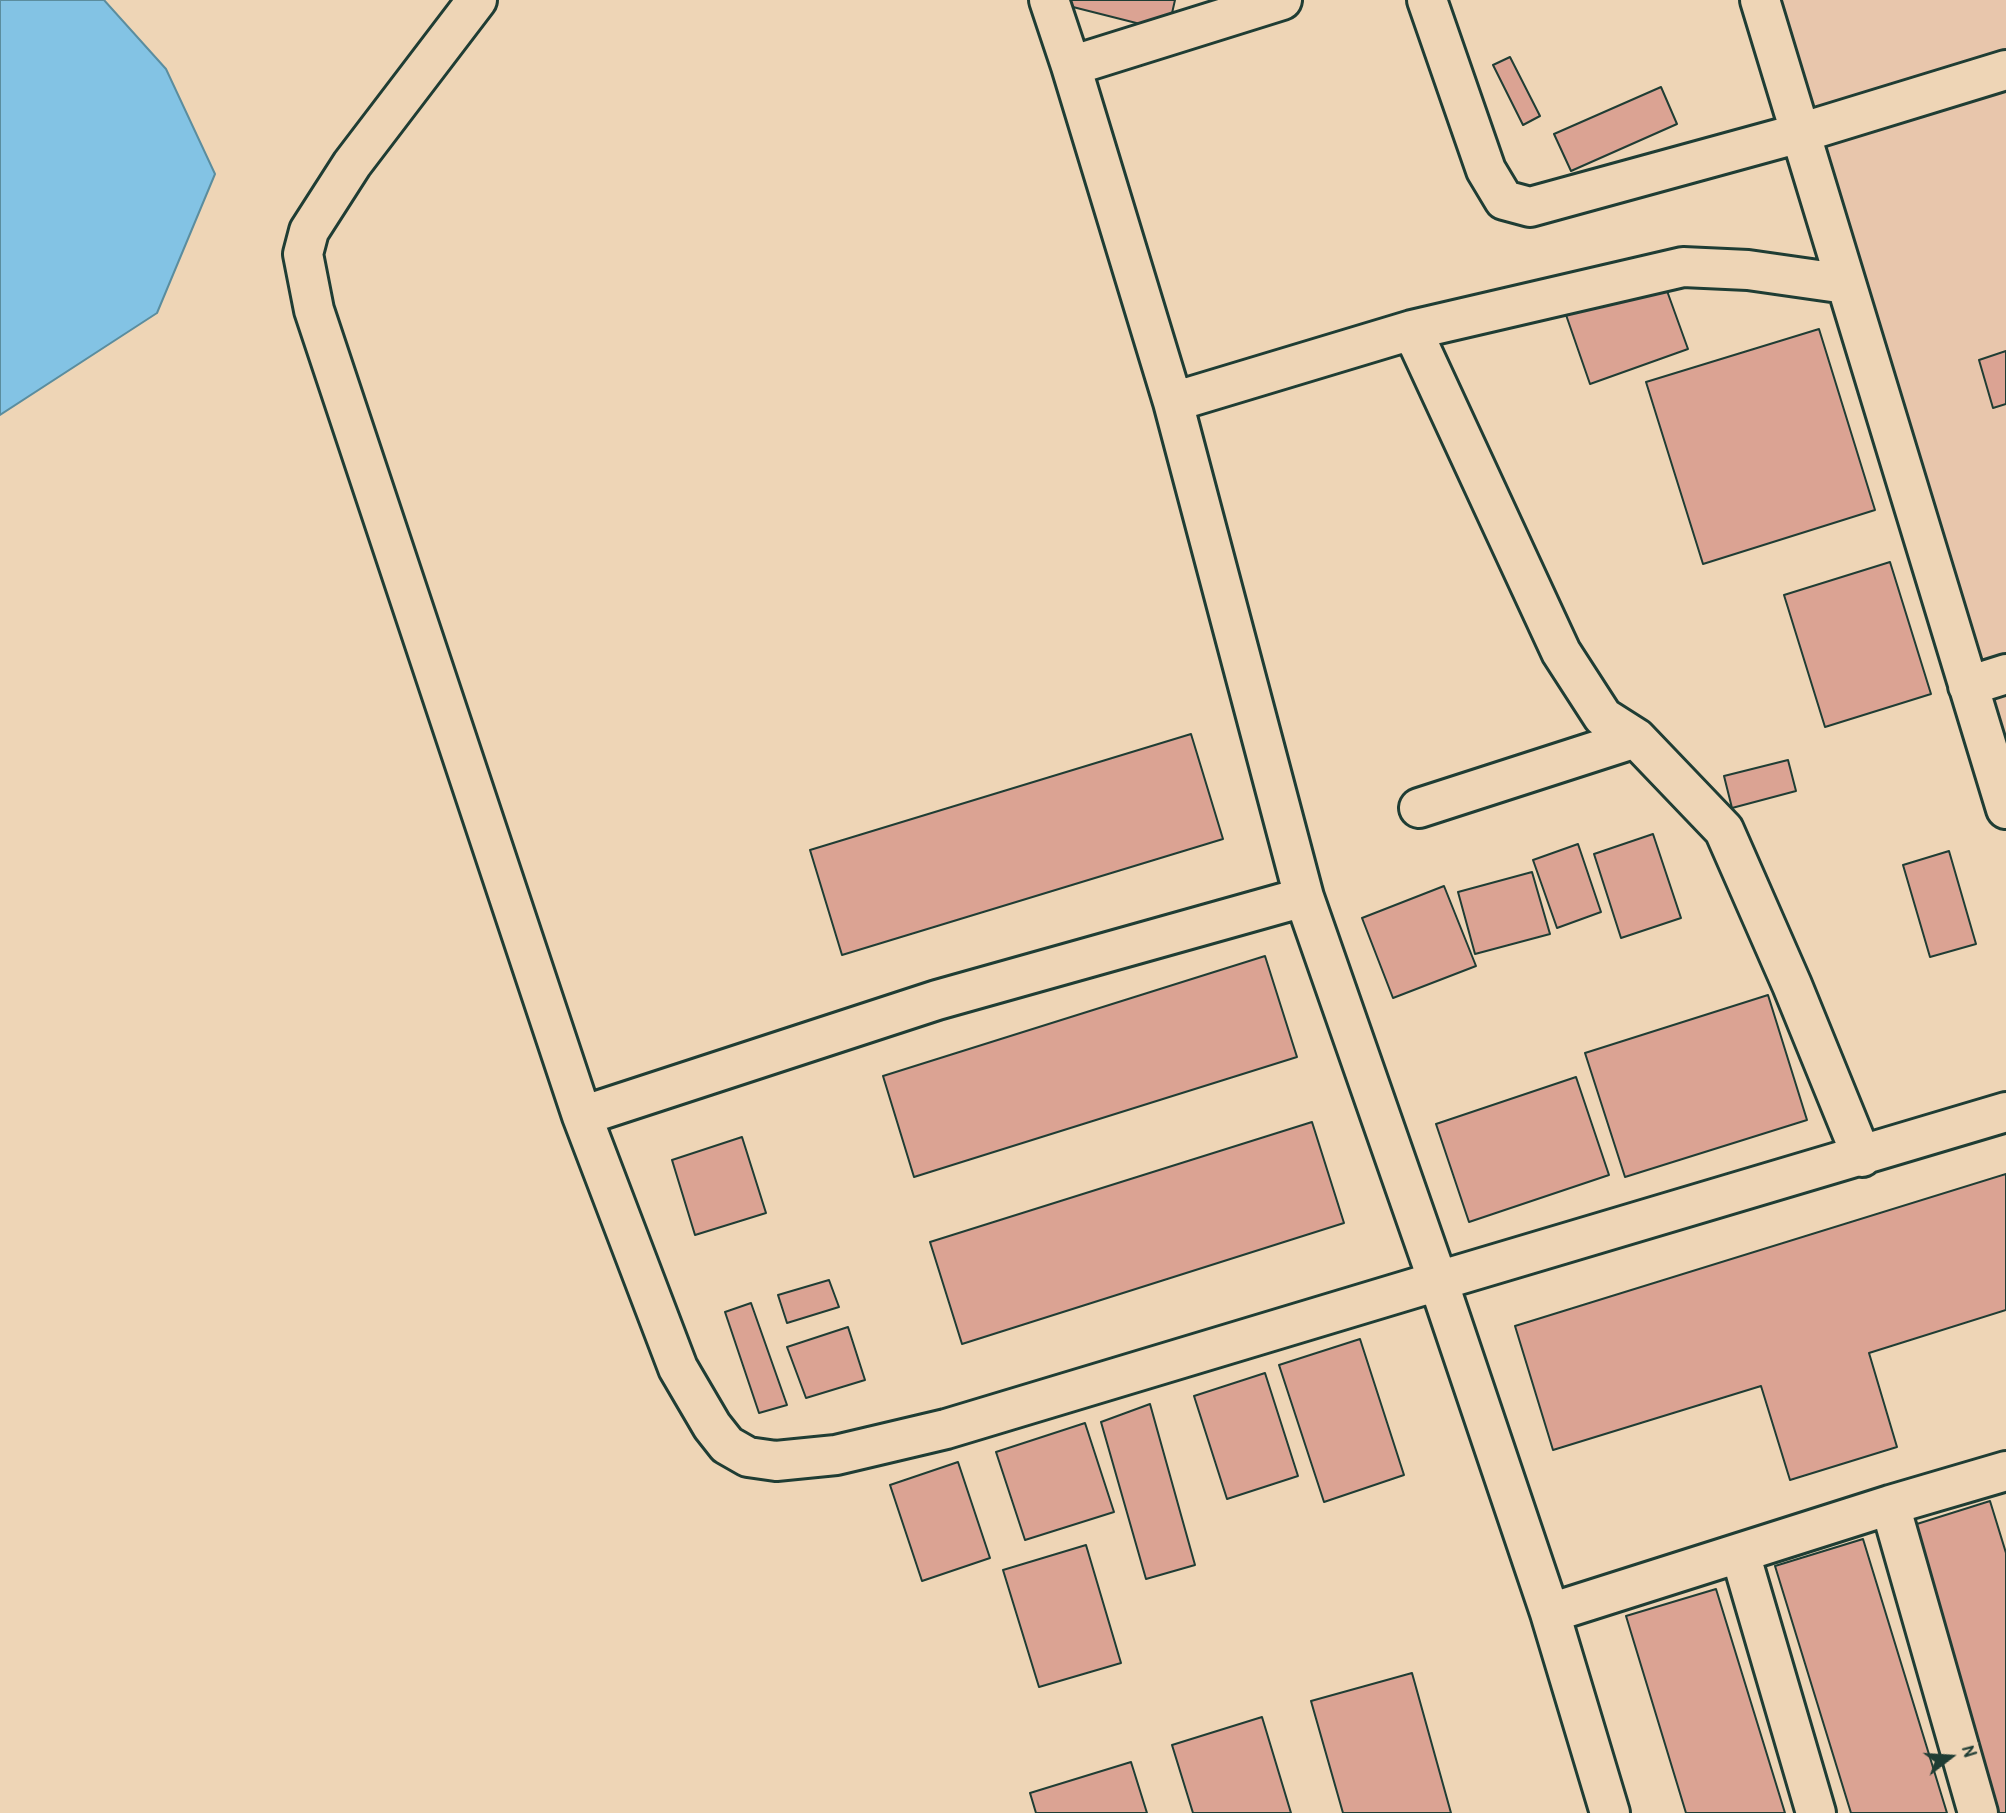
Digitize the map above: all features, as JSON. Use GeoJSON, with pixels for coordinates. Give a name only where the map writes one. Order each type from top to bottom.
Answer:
{"type":"FeatureCollection","features":[{"type":"Feature","properties":{"kind":"lane"},"geometry":{"type":"LineString","coordinates":[[477,0],[320,209],[309,231],[303,254],[314,310],[582,1116],[678,1367],[712,1426],[727,1445],[748,1457],[776,1461],[836,1455],[946,1429],[2006,1112]]}},
{"type":"Feature","properties":{"kind":"lane"},"geometry":{"type":"LineString","coordinates":[[1049,0],[1173,402],[1304,897],[1550,1613],[1610,1813]]}},
{"type":"Feature","properties":{"kind":"lane"},"geometry":{"type":"LineString","coordinates":[[1071,66],[1282,0]]}},
{"type":"Feature","properties":{"kind":"lane"},"geometry":{"type":"LineString","coordinates":[[1427,0],[1486,170],[1504,200],[1530,207],[1800,133],[2006,70]]}},
{"type":"Feature","properties":{"kind":"lane"},"geometry":{"type":"LineString","coordinates":[[1759,0],[2006,809]]}},
{"type":"Feature","properties":{"kind":"lane"},"geometry":{"type":"LineString","coordinates":[[1173,402],[1412,330],[1683,267],[1748,270],[1846,284]]}},
{"type":"Feature","properties":{"kind":"lane"},"geometry":{"type":"LineString","coordinates":[[1412,330],[1562,652],[1603,717],[1636,738],[1724,830],[1792,985],[1862,1157]]}},
{"type":"Feature","properties":{"kind":"lane"},"geometry":{"type":"LineString","coordinates":[[1968,686],[2006,674]]}},
{"type":"Feature","properties":{"kind":"lane"},"geometry":{"type":"LineString","coordinates":[[1419,808],[1636,738]]}},
{"type":"Feature","properties":{"kind":"lane"},"geometry":{"type":"LineString","coordinates":[[582,1116],[937,1000],[1304,897]]}},
{"type":"Feature","properties":{"kind":"lane"},"geometry":{"type":"LineString","coordinates":[[1550,1613],[2006,1471]]}},
{"type":"Feature","properties":{"kind":"lane"},"geometry":{"type":"LineString","coordinates":[[1890,1505],[1978,1813]]}},
{"type":"Feature","properties":{"kind":"lane"},"geometry":{"type":"LineString","coordinates":[[1740,1553],[1816,1813]]}},
{"type":"Feature","properties":{"kind":"shaded area"},"geometry":{"type":"Polygon","coordinates":[[[1764,0],[2006,0],[2006,738],[1764,0]]]}},
{"type":"Feature","properties":{"kind":"water"},"geometry":{"type":"Polygon","coordinates":[[[0,0],[104,0],[166,69],[215,174],[157,313],[0,415],[0,0]]]}},
{"type":"Feature","properties":{"kind":"building"},"geometry":{"type":"Polygon","coordinates":[[[1062,0],[1175,0],[1168,31],[1061,4],[1062,0]]]}},
{"type":"Feature","properties":{"kind":"building"},"geometry":{"type":"Polygon","coordinates":[[[1510,57],[1540,116],[1523,125],[1493,65],[1510,57]]]}},
{"type":"Feature","properties":{"kind":"building"},"geometry":{"type":"Polygon","coordinates":[[[1661,87],[1677,124],[1571,171],[1554,134],[1661,87]]]}},
{"type":"Feature","properties":{"kind":"building"},"geometry":{"type":"Polygon","coordinates":[[[1662,277],[1688,349],[1590,384],[1565,312],[1662,277]]]}},
{"type":"Feature","properties":{"kind":"building"},"geometry":{"type":"Polygon","coordinates":[[[1819,329],[1875,510],[1703,564],[1646,382],[1819,329]]]}},
{"type":"Feature","properties":{"kind":"building"},"geometry":{"type":"Polygon","coordinates":[[[2006,351],[2006,404],[1993,408],[1979,360],[2006,351]]]}},
{"type":"Feature","properties":{"kind":"building"},"geometry":{"type":"Polygon","coordinates":[[[1890,562],[1931,694],[1825,727],[1784,595],[1890,562]]]}},
{"type":"Feature","properties":{"kind":"building"},"geometry":{"type":"Polygon","coordinates":[[[1191,734],[1223,839],[842,955],[810,850],[1191,734]]]}},
{"type":"Feature","properties":{"kind":"building"},"geometry":{"type":"Polygon","coordinates":[[[1788,760],[1796,791],[1732,808],[1724,776],[1788,760]]]}},
{"type":"Feature","properties":{"kind":"building"},"geometry":{"type":"Polygon","coordinates":[[[1653,834],[1681,918],[1621,938],[1594,854],[1653,834]]]}},
{"type":"Feature","properties":{"kind":"building"},"geometry":{"type":"Polygon","coordinates":[[[1578,844],[1601,912],[1557,928],[1533,860],[1578,844]]]}},
{"type":"Feature","properties":{"kind":"building"},"geometry":{"type":"Polygon","coordinates":[[[1949,851],[1976,944],[1930,957],[1903,865],[1949,851]]]}},
{"type":"Feature","properties":{"kind":"building"},"geometry":{"type":"Polygon","coordinates":[[[1532,872],[1550,934],[1475,954],[1458,892],[1532,872]]]}},
{"type":"Feature","properties":{"kind":"building"},"geometry":{"type":"Polygon","coordinates":[[[1444,886],[1476,966],[1393,998],[1362,918],[1444,886]]]}},
{"type":"Feature","properties":{"kind":"building"},"geometry":{"type":"Polygon","coordinates":[[[1265,956],[1297,1057],[914,1177],[883,1076],[1265,956]]]}},
{"type":"Feature","properties":{"kind":"building"},"geometry":{"type":"Polygon","coordinates":[[[1768,995],[1807,1120],[1625,1177],[1585,1053],[1768,995]]]}},
{"type":"Feature","properties":{"kind":"building"},"geometry":{"type":"Polygon","coordinates":[[[1576,1077],[1609,1175],[1469,1222],[1436,1124],[1576,1077]]]}},
{"type":"Feature","properties":{"kind":"building"},"geometry":{"type":"Polygon","coordinates":[[[1312,1122],[1344,1223],[962,1344],[930,1242],[1312,1122]]]}},
{"type":"Feature","properties":{"kind":"building"},"geometry":{"type":"Polygon","coordinates":[[[742,1137],[766,1213],[695,1235],[672,1160],[742,1137]]]}},
{"type":"Feature","properties":{"kind":"building"},"geometry":{"type":"Polygon","coordinates":[[[2006,1174],[2006,1310],[1869,1353],[1897,1447],[1790,1480],[1761,1386],[1553,1450],[1515,1326],[2006,1174]]]}},
{"type":"Feature","properties":{"kind":"building"},"geometry":{"type":"Polygon","coordinates":[[[829,1280],[839,1307],[787,1323],[778,1295],[829,1280]]]}},
{"type":"Feature","properties":{"kind":"building"},"geometry":{"type":"Polygon","coordinates":[[[751,1303],[787,1405],[759,1413],[725,1312],[751,1303]]]}},
{"type":"Feature","properties":{"kind":"building"},"geometry":{"type":"Polygon","coordinates":[[[848,1327],[865,1380],[806,1398],[787,1347],[848,1327]]]}},
{"type":"Feature","properties":{"kind":"building"},"geometry":{"type":"Polygon","coordinates":[[[1360,1339],[1404,1475],[1324,1502],[1279,1365],[1360,1339]]]}},
{"type":"Feature","properties":{"kind":"building"},"geometry":{"type":"Polygon","coordinates":[[[1265,1373],[1298,1476],[1227,1499],[1194,1396],[1265,1373]]]}},
{"type":"Feature","properties":{"kind":"building"},"geometry":{"type":"Polygon","coordinates":[[[1150,1404],[1195,1565],[1146,1579],[1101,1422],[1150,1404]]]}},
{"type":"Feature","properties":{"kind":"building"},"geometry":{"type":"Polygon","coordinates":[[[1085,1423],[1114,1512],[1025,1540],[996,1452],[1085,1423]]]}},
{"type":"Feature","properties":{"kind":"building"},"geometry":{"type":"Polygon","coordinates":[[[958,1462],[990,1558],[922,1581],[890,1485],[958,1462]]]}},
{"type":"Feature","properties":{"kind":"building"},"geometry":{"type":"Polygon","coordinates":[[[1990,1501],[2006,1553],[2006,1813],[1989,1813],[1901,1529],[1990,1501]]]}},
{"type":"Feature","properties":{"kind":"building"},"geometry":{"type":"Polygon","coordinates":[[[1863,1539],[1947,1813],[1851,1813],[1775,1566],[1863,1539]]]}},
{"type":"Feature","properties":{"kind":"building"},"geometry":{"type":"Polygon","coordinates":[[[1086,1545],[1121,1663],[1039,1687],[1003,1570],[1086,1545]]]}},
{"type":"Feature","properties":{"kind":"building"},"geometry":{"type":"Polygon","coordinates":[[[1716,1589],[1785,1813],[1686,1813],[1626,1616],[1716,1589]]]}},
{"type":"Feature","properties":{"kind":"building"},"geometry":{"type":"Polygon","coordinates":[[[1412,1673],[1451,1813],[1343,1813],[1311,1701],[1412,1673]]]}},
{"type":"Feature","properties":{"kind":"building"},"geometry":{"type":"Polygon","coordinates":[[[1262,1717],[1291,1813],[1193,1813],[1172,1745],[1262,1717]]]}},
{"type":"Feature","properties":{"kind":"building"},"geometry":{"type":"Polygon","coordinates":[[[1131,1762],[1147,1813],[1036,1813],[1030,1793],[1131,1762]]]}}]}
